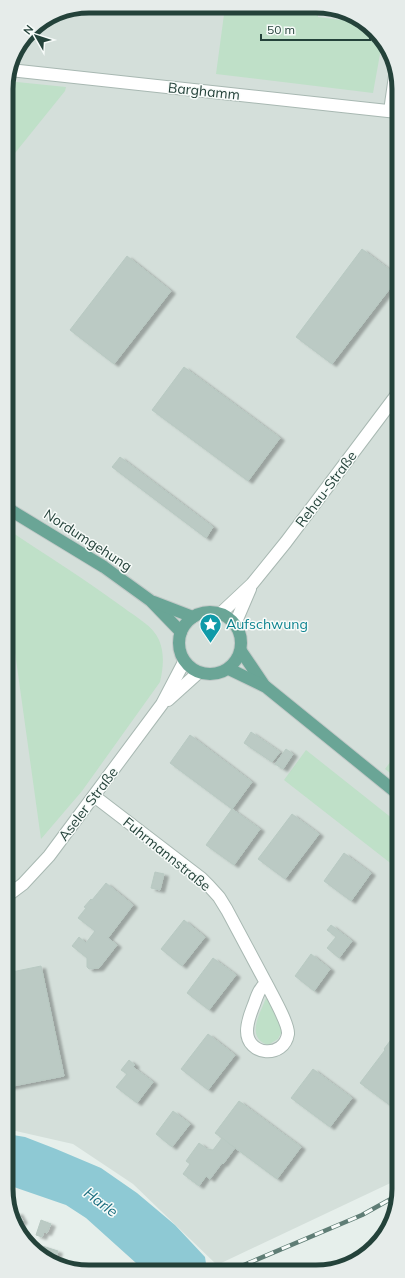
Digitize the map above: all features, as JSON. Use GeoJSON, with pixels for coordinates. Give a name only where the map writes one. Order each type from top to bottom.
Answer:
{"type":"FeatureCollection","features":[{"type":"Feature","properties":{"kind":"main road","name":"Nordumgehung"},"geometry":{"type":"LineString","coordinates":[[13,512],[104,567],[151,601],[181,632]]}},
{"type":"Feature","properties":{"kind":"main road","name":"Nordumgehung"},"geometry":{"type":"LineString","coordinates":[[151,601],[193,617]]}},
{"type":"Feature","properties":{"kind":"main road"},"geometry":{"type":"LineString","coordinates":[[211,612],[220,614],[235,624],[242,641],[241,651],[236,661],[229,669],[210,675],[198,673],[184,662],[180,652],[179,642],[181,632],[193,617],[202,613],[211,612]]}},
{"type":"Feature","properties":{"kind":"main road"},"geometry":{"type":"LineString","coordinates":[[241,651],[266,687]]}},
{"type":"Feature","properties":{"kind":"main road"},"geometry":{"type":"LineString","coordinates":[[229,669],[266,687],[392,789]]}},
{"type":"Feature","properties":{"kind":"street","name":"Barghamm"},"geometry":{"type":"LineString","coordinates":[[15,71],[392,111]]}},
{"type":"Feature","properties":{"kind":"street","name":"Rehau-Straße"},"geometry":{"type":"LineString","coordinates":[[220,614],[252,584],[294,531],[392,400]]}},
{"type":"Feature","properties":{"kind":"street","name":"Rehau-Straße"},"geometry":{"type":"LineString","coordinates":[[235,624],[252,584]]}},
{"type":"Feature","properties":{"kind":"street","name":"Aseler Straße"},"geometry":{"type":"LineString","coordinates":[[13,892],[23,884],[49,856],[94,796],[162,704],[184,662]]}},
{"type":"Feature","properties":{"kind":"street","name":"Aseler Straße"},"geometry":{"type":"LineString","coordinates":[[162,704],[198,673]]}},
{"type":"Feature","properties":{"kind":"street","name":"Fuhrmannstraße"},"geometry":{"type":"LineString","coordinates":[[94,796],[201,878],[219,897],[266,983],[285,1022],[288,1033],[284,1043],[278,1049],[269,1052],[260,1051],[250,1042],[247,1032],[248,1018],[260,989],[266,983]]}},
{"type":"Feature","properties":{"kind":"shaded area"},"geometry":{"type":"Polygon","coordinates":[[[74,14],[331,14],[354,23],[370,35],[384,55],[388,64],[391,74],[392,89],[392,1182],[217,1265],[133,1184],[73,1144],[13,1130],[14,74],[21,55],[35,35],[51,23],[74,14]]]}},
{"type":"Feature","properties":{"kind":"green space"},"geometry":{"type":"Polygon","coordinates":[[[224,13],[318,13],[318,17],[354,23],[357,25],[356,28],[362,29],[370,35],[381,50],[373,93],[216,74],[224,13]]]}},
{"type":"Feature","properties":{"kind":"green space"},"geometry":{"type":"Polygon","coordinates":[[[13,82],[66,87],[65,91],[15,153],[13,152],[13,82]]]}},
{"type":"Feature","properties":{"kind":"green space"},"geometry":{"type":"Polygon","coordinates":[[[13,533],[144,622],[153,630],[159,640],[163,656],[163,667],[160,682],[82,791],[41,839],[13,638],[13,533]]]}},
{"type":"Feature","properties":{"kind":"green space"},"geometry":{"type":"Polygon","coordinates":[[[306,750],[392,818],[392,864],[284,780],[306,750]]]}},
{"type":"Feature","properties":{"kind":"green space"},"geometry":{"type":"Polygon","coordinates":[[[392,760],[392,774],[385,769],[392,760]]]}},
{"type":"Feature","properties":{"kind":"green space"},"geometry":{"type":"Polygon","coordinates":[[[266,998],[281,1025],[282,1031],[278,1039],[268,1045],[257,1037],[256,1031],[256,1024],[266,998]]]}},
{"type":"Feature","properties":{"kind":"water","name":"Harle"},"geometry":{"type":"Polygon","coordinates":[[[13,1135],[25,1137],[101,1168],[137,1193],[175,1225],[205,1257],[206,1265],[139,1265],[86,1218],[66,1205],[13,1187],[13,1135]]]}},
{"type":"Feature","properties":{"kind":"building"},"geometry":{"type":"Polygon","coordinates":[[[362,249],[392,272],[392,286],[332,364],[296,337],[362,249]]]}},
{"type":"Feature","properties":{"kind":"building"},"geometry":{"type":"Polygon","coordinates":[[[127,256],[171,291],[114,364],[70,330],[127,256]]]}},
{"type":"Feature","properties":{"kind":"building"},"geometry":{"type":"Polygon","coordinates":[[[184,367],[280,438],[248,481],[152,410],[184,367]]]}},
{"type":"Feature","properties":{"kind":"building"},"geometry":{"type":"Polygon","coordinates":[[[120,457],[213,527],[206,538],[112,467],[120,457]]]}},
{"type":"Feature","properties":{"kind":"building"},"geometry":{"type":"Polygon","coordinates":[[[251,732],[280,752],[272,762],[244,743],[251,732]]]}},
{"type":"Feature","properties":{"kind":"building"},"geometry":{"type":"Polygon","coordinates":[[[190,735],[252,782],[232,809],[170,763],[190,735]]]}},
{"type":"Feature","properties":{"kind":"building"},"geometry":{"type":"Polygon","coordinates":[[[286,749],[293,754],[283,769],[275,764],[286,749]]]}},
{"type":"Feature","properties":{"kind":"building"},"geometry":{"type":"Polygon","coordinates":[[[232,809],[260,829],[234,865],[206,845],[232,809]]]}},
{"type":"Feature","properties":{"kind":"building"},"geometry":{"type":"Polygon","coordinates":[[[292,814],[319,834],[285,879],[258,859],[292,814]]]}},
{"type":"Feature","properties":{"kind":"building"},"geometry":{"type":"Polygon","coordinates":[[[344,853],[371,873],[351,901],[324,881],[344,853]]]}},
{"type":"Feature","properties":{"kind":"building"},"geometry":{"type":"Polygon","coordinates":[[[155,872],[164,874],[160,890],[151,888],[155,872]]]}},
{"type":"Feature","properties":{"kind":"building"},"geometry":{"type":"Polygon","coordinates":[[[106,883],[133,905],[108,938],[117,945],[99,968],[89,969],[87,967],[87,958],[72,946],[79,937],[86,943],[95,931],[78,918],[86,908],[84,907],[106,883]]]}},
{"type":"Feature","properties":{"kind":"building"},"geometry":{"type":"Polygon","coordinates":[[[184,920],[205,937],[182,966],[161,949],[184,920]]]}},
{"type":"Feature","properties":{"kind":"building"},"geometry":{"type":"Polygon","coordinates":[[[331,925],[352,941],[339,958],[327,948],[336,937],[327,930],[331,925]]]}},
{"type":"Feature","properties":{"kind":"building"},"geometry":{"type":"Polygon","coordinates":[[[311,954],[330,969],[314,991],[295,976],[311,954]]]}},
{"type":"Feature","properties":{"kind":"building"},"geometry":{"type":"Polygon","coordinates":[[[213,958],[236,975],[209,1010],[187,993],[213,958]]]}},
{"type":"Feature","properties":{"kind":"building"},"geometry":{"type":"Polygon","coordinates":[[[41,966],[64,1076],[13,1086],[13,972],[41,966]]]}},
{"type":"Feature","properties":{"kind":"building"},"geometry":{"type":"Polygon","coordinates":[[[208,1034],[235,1055],[208,1090],[181,1069],[208,1034]]]}},
{"type":"Feature","properties":{"kind":"building"},"geometry":{"type":"Polygon","coordinates":[[[392,1038],[392,1107],[360,1083],[385,1050],[384,1049],[392,1038]]]}},
{"type":"Feature","properties":{"kind":"building"},"geometry":{"type":"Polygon","coordinates":[[[129,1060],[135,1065],[133,1067],[153,1082],[137,1103],[116,1087],[127,1074],[121,1070],[129,1060]]]}},
{"type":"Feature","properties":{"kind":"building"},"geometry":{"type":"Polygon","coordinates":[[[313,1069],[352,1098],[330,1127],[291,1098],[313,1069]]]}},
{"type":"Feature","properties":{"kind":"building"},"geometry":{"type":"Polygon","coordinates":[[[239,1101],[301,1147],[277,1179],[215,1133],[239,1101]]]}},
{"type":"Feature","properties":{"kind":"building"},"geometry":{"type":"Polygon","coordinates":[[[173,1111],[190,1124],[172,1147],[156,1134],[173,1111]]]}},
{"type":"Feature","properties":{"kind":"building"},"geometry":{"type":"Polygon","coordinates":[[[222,1138],[235,1148],[210,1179],[206,1176],[199,1186],[183,1174],[190,1164],[186,1161],[199,1143],[207,1149],[213,1150],[222,1138]]]}},
{"type":"Feature","properties":{"kind":"building"},"geometry":{"type":"Polygon","coordinates":[[[17,1212],[23,1221],[21,1222],[19,1218],[17,1212]]]}},
{"type":"Feature","properties":{"kind":"building"},"geometry":{"type":"Polygon","coordinates":[[[41,1220],[51,1224],[47,1233],[44,1232],[42,1237],[36,1235],[41,1220]]]}},
{"type":"Feature","properties":{"kind":"building"},"geometry":{"type":"Polygon","coordinates":[[[39,1246],[58,1251],[56,1257],[51,1255],[39,1246]]]}},
{"type":"Feature","properties":{"kind":"railway"},"geometry":{"type":"LineString","coordinates":[[244,1265],[362,1215],[392,1199]]}},
{"type":"Feature","properties":{"kind":"place","name":"Aufschwung"},"geometry":{"type":"Point","coordinates":[211,644]}}]}
